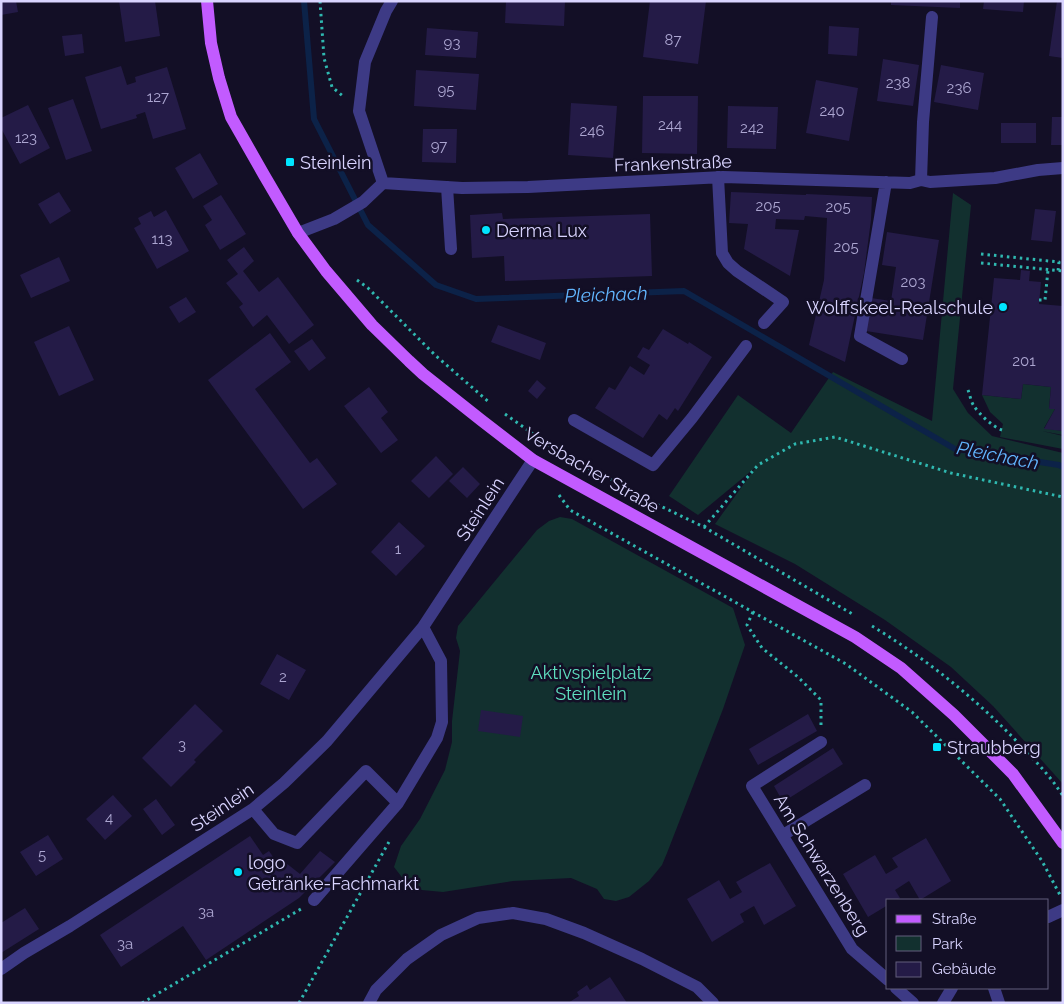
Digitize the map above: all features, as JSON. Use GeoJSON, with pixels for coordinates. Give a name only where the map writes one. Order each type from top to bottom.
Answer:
{"type":"FeatureCollection","features":[{"type":"Feature","properties":{"kind":"main road","name":"Versbacher Straße"},"geometry":{"type":"LineString","coordinates":[[207,1],[211,43],[218,78],[231,117],[298,233],[326,271],[372,325],[423,374],[533,460],[854,637],[901,668],[954,715],[1013,774],[1063,843]]}},
{"type":"Feature","properties":{"kind":"street"},"geometry":{"type":"LineString","coordinates":[[298,233],[334,219],[363,202],[383,183],[359,111],[365,62],[392,1]]}},
{"type":"Feature","properties":{"kind":"street"},"geometry":{"type":"LineString","coordinates":[[921,180],[923,122],[932,17]]}},
{"type":"Feature","properties":{"kind":"street","name":"Frankenstraße"},"geometry":{"type":"LineString","coordinates":[[383,183],[447,187],[528,187],[718,177],[910,183],[921,180],[930,182],[995,178],[1038,170],[1063,168]]}},
{"type":"Feature","properties":{"kind":"street"},"geometry":{"type":"LineString","coordinates":[[718,177],[722,253],[728,263],[737,271],[783,302],[764,324]]}},
{"type":"Feature","properties":{"kind":"street"},"geometry":{"type":"LineString","coordinates":[[886,182],[860,336],[902,359]]}},
{"type":"Feature","properties":{"kind":"street"},"geometry":{"type":"LineString","coordinates":[[447,187],[451,249]]}},
{"type":"Feature","properties":{"kind":"street"},"geometry":{"type":"LineString","coordinates":[[574,420],[653,464],[692,418],[746,346]]}},
{"type":"Feature","properties":{"kind":"street","name":"Steinlein"},"geometry":{"type":"LineString","coordinates":[[1,969],[253,809],[284,783],[327,741],[423,627],[533,460]]}},
{"type":"Feature","properties":{"kind":"street"},"geometry":{"type":"LineString","coordinates":[[314,900],[398,803],[437,738],[442,722],[441,661],[423,627]]}},
{"type":"Feature","properties":{"kind":"street","name":"Am Schwarzenberg"},"geometry":{"type":"LineString","coordinates":[[821,742],[752,786],[852,949],[886,978]]}},
{"type":"Feature","properties":{"kind":"street"},"geometry":{"type":"LineString","coordinates":[[253,809],[274,834],[297,843],[366,771],[398,803]]}},
{"type":"Feature","properties":{"kind":"street"},"geometry":{"type":"LineString","coordinates":[[782,836],[865,785]]}},
{"type":"Feature","properties":{"kind":"street"},"geometry":{"type":"LineString","coordinates":[[1049,917],[1063,910]]}},
{"type":"Feature","properties":{"kind":"street"},"geometry":{"type":"LineString","coordinates":[[368,1003],[376,990],[407,959],[441,935],[478,918],[513,913],[546,919],[584,933],[642,959],[697,987],[713,1003]]}},
{"type":"Feature","properties":{"kind":"street"},"geometry":{"type":"LineString","coordinates":[[897,989],[913,1003]]}},
{"type":"Feature","properties":{"kind":"street"},"geometry":{"type":"LineString","coordinates":[[943,1003],[951,989]]}},
{"type":"Feature","properties":{"kind":"street"},"geometry":{"type":"LineString","coordinates":[[994,989],[1000,1003]]}},
{"type":"Feature","properties":{"kind":"path"},"geometry":{"type":"LineString","coordinates":[[320,1],[324,58],[332,87],[359,111]]}},
{"type":"Feature","properties":{"kind":"path"},"geometry":{"type":"LineString","coordinates":[[982,254],[1059,262],[1058,271]]}},
{"type":"Feature","properties":{"kind":"path"},"geometry":{"type":"LineString","coordinates":[[981,263],[1063,271]]}},
{"type":"Feature","properties":{"kind":"path"},"geometry":{"type":"LineString","coordinates":[[1039,300],[1045,300],[1048,270]]}},
{"type":"Feature","properties":{"kind":"path"},"geometry":{"type":"LineString","coordinates":[[352,276],[368,288],[435,355],[496,408]]}},
{"type":"Feature","properties":{"kind":"path"},"geometry":{"type":"LineString","coordinates":[[968,390],[974,406],[984,418],[1002,430]]}},
{"type":"Feature","properties":{"kind":"path"},"geometry":{"type":"LineString","coordinates":[[504,414],[568,459]]}},
{"type":"Feature","properties":{"kind":"path"},"geometry":{"type":"LineString","coordinates":[[704,527],[758,465],[795,444],[836,437],[951,473],[1063,497]]}},
{"type":"Feature","properties":{"kind":"path"},"geometry":{"type":"LineString","coordinates":[[576,463],[704,527],[856,616]]}},
{"type":"Feature","properties":{"kind":"path"},"geometry":{"type":"LineString","coordinates":[[554,489],[570,510],[846,664],[912,712],[1000,799],[1042,861],[1063,901]]}},
{"type":"Feature","properties":{"kind":"path"},"geometry":{"type":"LineString","coordinates":[[753,612],[747,625],[762,648],[798,677],[822,700],[821,742]]}},
{"type":"Feature","properties":{"kind":"path"},"geometry":{"type":"LineString","coordinates":[[872,626],[897,641],[944,675],[1000,724],[1051,778],[1063,796]]}},
{"type":"Feature","properties":{"kind":"path"},"geometry":{"type":"LineString","coordinates":[[298,1003],[392,838]]}},
{"type":"Feature","properties":{"kind":"path"},"geometry":{"type":"LineString","coordinates":[[142,1003],[314,900]]}},
{"type":"Feature","properties":{"kind":"green space"},"geometry":{"type":"Polygon","coordinates":[[[953,193],[971,205],[953,389],[968,413],[992,436],[1063,453],[1063,784],[993,706],[951,667],[885,620],[795,564],[715,524],[756,467],[698,515],[669,496],[738,395],[791,433],[833,372],[932,421],[953,193]]]}},
{"type":"Feature","properties":{"kind":"green space"},"geometry":{"type":"Polygon","coordinates":[[[1023,384],[1051,387],[1049,408],[1055,409],[1044,428],[1063,431],[1063,435],[1042,431],[1063,436],[1063,449],[1000,437],[1003,424],[990,412],[982,395],[1021,399],[1023,384]]]}},
{"type":"Feature","properties":{"kind":"green space","name":"Aktivspielplatz Steinlein"},"geometry":{"type":"Polygon","coordinates":[[[560,517],[572,519],[733,608],[745,645],[723,709],[667,853],[662,865],[649,881],[629,897],[616,901],[604,899],[597,889],[571,878],[513,881],[443,892],[411,889],[394,867],[401,846],[420,819],[445,770],[452,742],[452,721],[460,651],[456,638],[458,626],[537,530],[549,521],[560,517]]]}},
{"type":"Feature","properties":{"kind":"building"},"geometry":{"type":"Polygon","coordinates":[[[1,1],[16,1],[18,12],[1,15],[1,1]]]}},
{"type":"Feature","properties":{"kind":"building"},"geometry":{"type":"Polygon","coordinates":[[[119,1],[155,1],[160,36],[125,42],[119,1]]]}},
{"type":"Feature","properties":{"kind":"building"},"geometry":{"type":"Polygon","coordinates":[[[506,1],[565,1],[564,26],[505,23],[506,1]]]}},
{"type":"Feature","properties":{"kind":"building"},"geometry":{"type":"Polygon","coordinates":[[[650,1],[706,1],[698,64],[643,57],[650,1]]]}},
{"type":"Feature","properties":{"kind":"building"},"geometry":{"type":"Polygon","coordinates":[[[891,1],[960,1],[960,8],[891,5],[891,1]]]}},
{"type":"Feature","properties":{"kind":"building"},"geometry":{"type":"Polygon","coordinates":[[[984,1],[1024,1],[1023,12],[983,9],[984,1]]]}},
{"type":"Feature","properties":{"kind":"building"},"geometry":{"type":"Polygon","coordinates":[[[1057,1],[1063,1],[1063,58],[1049,56],[1057,1]]]}},
{"type":"Feature","properties":{"kind":"building"},"geometry":{"type":"Polygon","coordinates":[[[829,26],[859,28],[857,56],[828,54],[829,26]]]}},
{"type":"Feature","properties":{"kind":"building"},"geometry":{"type":"Polygon","coordinates":[[[427,28],[478,32],[476,58],[425,55],[427,28]]]}},
{"type":"Feature","properties":{"kind":"building"},"geometry":{"type":"Polygon","coordinates":[[[82,34],[84,53],[65,56],[62,36],[82,34]]]}},
{"type":"Feature","properties":{"kind":"building"},"geometry":{"type":"Polygon","coordinates":[[[883,59],[919,65],[913,106],[877,101],[883,59]]]}},
{"type":"Feature","properties":{"kind":"building"},"geometry":{"type":"Polygon","coordinates":[[[941,65],[984,73],[978,110],[934,102],[941,65]]]}},
{"type":"Feature","properties":{"kind":"building"},"geometry":{"type":"Polygon","coordinates":[[[121,66],[127,85],[136,82],[135,77],[167,67],[186,129],[153,139],[145,112],[136,115],[137,118],[101,129],[85,77],[121,66]]]}},
{"type":"Feature","properties":{"kind":"building"},"geometry":{"type":"Polygon","coordinates":[[[416,70],[479,74],[476,110],[414,106],[416,70]]]}},
{"type":"Feature","properties":{"kind":"building"},"geometry":{"type":"Polygon","coordinates":[[[816,80],[858,88],[849,141],[806,133],[816,80]]]}},
{"type":"Feature","properties":{"kind":"building"},"geometry":{"type":"Polygon","coordinates":[[[643,96],[698,96],[697,154],[642,153],[643,96]]]}},
{"type":"Feature","properties":{"kind":"building"},"geometry":{"type":"Polygon","coordinates":[[[73,99],[92,151],[66,160],[48,108],[73,99]]]}},
{"type":"Feature","properties":{"kind":"building"},"geometry":{"type":"Polygon","coordinates":[[[571,103],[617,106],[613,158],[568,155],[571,103]]]}},
{"type":"Feature","properties":{"kind":"building"},"geometry":{"type":"Polygon","coordinates":[[[28,105],[50,148],[20,164],[1,128],[1,118],[28,105]]]}},
{"type":"Feature","properties":{"kind":"building"},"geometry":{"type":"Polygon","coordinates":[[[728,106],[778,107],[776,149],[727,148],[728,106]]]}},
{"type":"Feature","properties":{"kind":"building"},"geometry":{"type":"Polygon","coordinates":[[[1052,117],[1063,117],[1063,145],[1051,145],[1052,117]]]}},
{"type":"Feature","properties":{"kind":"building"},"geometry":{"type":"Polygon","coordinates":[[[1001,123],[1036,123],[1036,143],[1001,143],[1001,123]]]}},
{"type":"Feature","properties":{"kind":"building"},"geometry":{"type":"Polygon","coordinates":[[[423,129],[457,129],[456,163],[422,162],[423,129]]]}},
{"type":"Feature","properties":{"kind":"building"},"geometry":{"type":"Polygon","coordinates":[[[200,153],[218,184],[193,199],[175,168],[200,153]]]}},
{"type":"Feature","properties":{"kind":"building"},"geometry":{"type":"Polygon","coordinates":[[[59,192],[71,211],[50,224],[38,204],[59,192]]]}},
{"type":"Feature","properties":{"kind":"building"},"geometry":{"type":"Polygon","coordinates":[[[731,192],[872,197],[864,273],[845,362],[809,345],[824,280],[827,218],[805,216],[804,220],[776,219],[775,229],[799,230],[790,276],[744,249],[748,224],[729,223],[731,192]]]}},
{"type":"Feature","properties":{"kind":"building"},"geometry":{"type":"Polygon","coordinates":[[[221,195],[246,234],[220,250],[205,225],[212,220],[203,206],[221,195]]]}},
{"type":"Feature","properties":{"kind":"building"},"geometry":{"type":"Polygon","coordinates":[[[1035,209],[1056,211],[1052,242],[1031,240],[1035,209]]]}},
{"type":"Feature","properties":{"kind":"building"},"geometry":{"type":"Polygon","coordinates":[[[166,210],[189,251],[157,269],[134,228],[141,224],[138,218],[151,211],[154,217],[166,210]]]}},
{"type":"Feature","properties":{"kind":"building"},"geometry":{"type":"Polygon","coordinates":[[[502,213],[503,219],[650,214],[652,276],[505,281],[504,256],[472,258],[470,215],[502,213]]]}},
{"type":"Feature","properties":{"kind":"building"},"geometry":{"type":"Polygon","coordinates":[[[887,232],[939,240],[923,340],[866,331],[871,298],[891,301],[896,267],[882,265],[887,232]]]}},
{"type":"Feature","properties":{"kind":"building"},"geometry":{"type":"Polygon","coordinates":[[[244,247],[254,261],[243,271],[259,292],[278,277],[314,325],[289,344],[267,315],[253,327],[239,307],[243,304],[226,283],[238,274],[227,260],[244,247]]]}},
{"type":"Feature","properties":{"kind":"building"},"geometry":{"type":"Polygon","coordinates":[[[59,257],[70,281],[31,298],[20,275],[59,257]]]}},
{"type":"Feature","properties":{"kind":"building"},"geometry":{"type":"Polygon","coordinates":[[[1021,270],[1030,271],[1029,281],[1041,282],[1039,304],[1063,306],[1063,431],[1044,429],[1055,409],[1049,409],[1051,387],[1023,384],[1021,399],[982,395],[994,278],[1020,280],[1021,270]]]}},
{"type":"Feature","properties":{"kind":"building"},"geometry":{"type":"Polygon","coordinates":[[[186,297],[196,312],[179,323],[169,307],[186,297]]]}},
{"type":"Feature","properties":{"kind":"building"},"geometry":{"type":"Polygon","coordinates":[[[498,325],[546,343],[540,360],[491,342],[498,325]]]}},
{"type":"Feature","properties":{"kind":"building"},"geometry":{"type":"Polygon","coordinates":[[[69,326],[94,380],[59,396],[34,342],[69,326]]]}},
{"type":"Feature","properties":{"kind":"building"},"geometry":{"type":"Polygon","coordinates":[[[663,329],[688,344],[689,342],[712,357],[678,411],[675,408],[667,420],[659,414],[643,438],[595,408],[609,387],[615,390],[630,366],[644,375],[650,365],[637,357],[643,347],[649,350],[663,329]]]}},
{"type":"Feature","properties":{"kind":"building"},"geometry":{"type":"Polygon","coordinates":[[[270,333],[291,362],[255,389],[310,463],[317,458],[337,484],[303,509],[208,380],[270,333]]]}},
{"type":"Feature","properties":{"kind":"building"},"geometry":{"type":"Polygon","coordinates":[[[312,339],[326,358],[309,371],[294,351],[312,339]]]}},
{"type":"Feature","properties":{"kind":"building"},"geometry":{"type":"Polygon","coordinates":[[[537,380],[546,388],[537,399],[528,391],[537,380]]]}},
{"type":"Feature","properties":{"kind":"building"},"geometry":{"type":"Polygon","coordinates":[[[369,387],[388,412],[381,418],[398,440],[381,453],[344,406],[369,387]]]}},
{"type":"Feature","properties":{"kind":"building"},"geometry":{"type":"Polygon","coordinates":[[[436,456],[453,474],[429,498],[411,481],[436,456]]]}},
{"type":"Feature","properties":{"kind":"building"},"geometry":{"type":"Polygon","coordinates":[[[463,467],[480,484],[467,498],[449,481],[463,467]]]}},
{"type":"Feature","properties":{"kind":"building"},"geometry":{"type":"Polygon","coordinates":[[[399,522],[425,546],[396,576],[371,552],[399,522]]]}},
{"type":"Feature","properties":{"kind":"building"},"geometry":{"type":"Polygon","coordinates":[[[277,654],[306,670],[289,700],[260,684],[277,654]]]}},
{"type":"Feature","properties":{"kind":"building"},"geometry":{"type":"Polygon","coordinates":[[[195,704],[223,731],[194,760],[196,762],[171,787],[142,758],[195,704]]]}},
{"type":"Feature","properties":{"kind":"building"},"geometry":{"type":"Polygon","coordinates":[[[481,710],[523,716],[520,737],[478,731],[481,710]]]}},
{"type":"Feature","properties":{"kind":"building"},"geometry":{"type":"Polygon","coordinates":[[[808,714],[817,731],[758,765],[749,749],[808,714]]]}},
{"type":"Feature","properties":{"kind":"building"},"geometry":{"type":"Polygon","coordinates":[[[833,748],[843,764],[783,802],[774,786],[833,748]]]}},
{"type":"Feature","properties":{"kind":"building"},"geometry":{"type":"Polygon","coordinates":[[[113,795],[132,816],[105,840],[86,819],[113,795]]]}},
{"type":"Feature","properties":{"kind":"building"},"geometry":{"type":"Polygon","coordinates":[[[156,799],[175,825],[162,835],[143,809],[156,799]]]}},
{"type":"Feature","properties":{"kind":"building"},"geometry":{"type":"Polygon","coordinates":[[[48,835],[63,859],[36,876],[20,852],[48,835]]]}},
{"type":"Feature","properties":{"kind":"building"},"geometry":{"type":"Polygon","coordinates":[[[250,836],[263,855],[269,851],[280,867],[286,863],[300,874],[320,851],[335,862],[299,898],[206,960],[183,926],[121,967],[100,935],[250,836]]]}},
{"type":"Feature","properties":{"kind":"building"},"geometry":{"type":"Polygon","coordinates":[[[926,838],[951,881],[919,899],[909,881],[895,890],[900,898],[886,899],[886,906],[868,917],[843,874],[875,855],[886,874],[898,867],[892,858],[926,838]]]}},
{"type":"Feature","properties":{"kind":"building"},"geometry":{"type":"Polygon","coordinates":[[[770,863],[796,906],[764,925],[754,906],[740,914],[744,922],[712,942],[687,899],[719,880],[730,899],[742,892],[736,882],[770,863]]]}},
{"type":"Feature","properties":{"kind":"building"},"geometry":{"type":"Polygon","coordinates":[[[25,908],[39,929],[1,953],[1,923],[25,908]]]}},
{"type":"Feature","properties":{"kind":"building"},"geometry":{"type":"Polygon","coordinates":[[[610,977],[627,1003],[568,1003],[579,996],[577,992],[587,985],[590,990],[610,977]]]}},
{"type":"Feature","properties":{"kind":"waterway","name":"Pleichach"},"geometry":{"type":"LineString","coordinates":[[304,1],[314,119],[368,225],[436,285],[476,299],[684,291],[955,449],[1063,467]]}},
{"type":"Feature","properties":{"kind":"place","name":"Steinlein"},"geometry":{"type":"Point","coordinates":[290,162]}},
{"type":"Feature","properties":{"kind":"place","name":"Derma Lux"},"geometry":{"type":"Point","coordinates":[486,230]}},
{"type":"Feature","properties":{"kind":"place","name":"Wolffskeel-Realschule"},"geometry":{"type":"Point","coordinates":[1003,307]}},
{"type":"Feature","properties":{"kind":"place","name":"Straubberg"},"geometry":{"type":"Point","coordinates":[937,747]}},
{"type":"Feature","properties":{"kind":"place","name":"logo Getränke-Fachmarkt"},"geometry":{"type":"Point","coordinates":[238,872]}}]}
